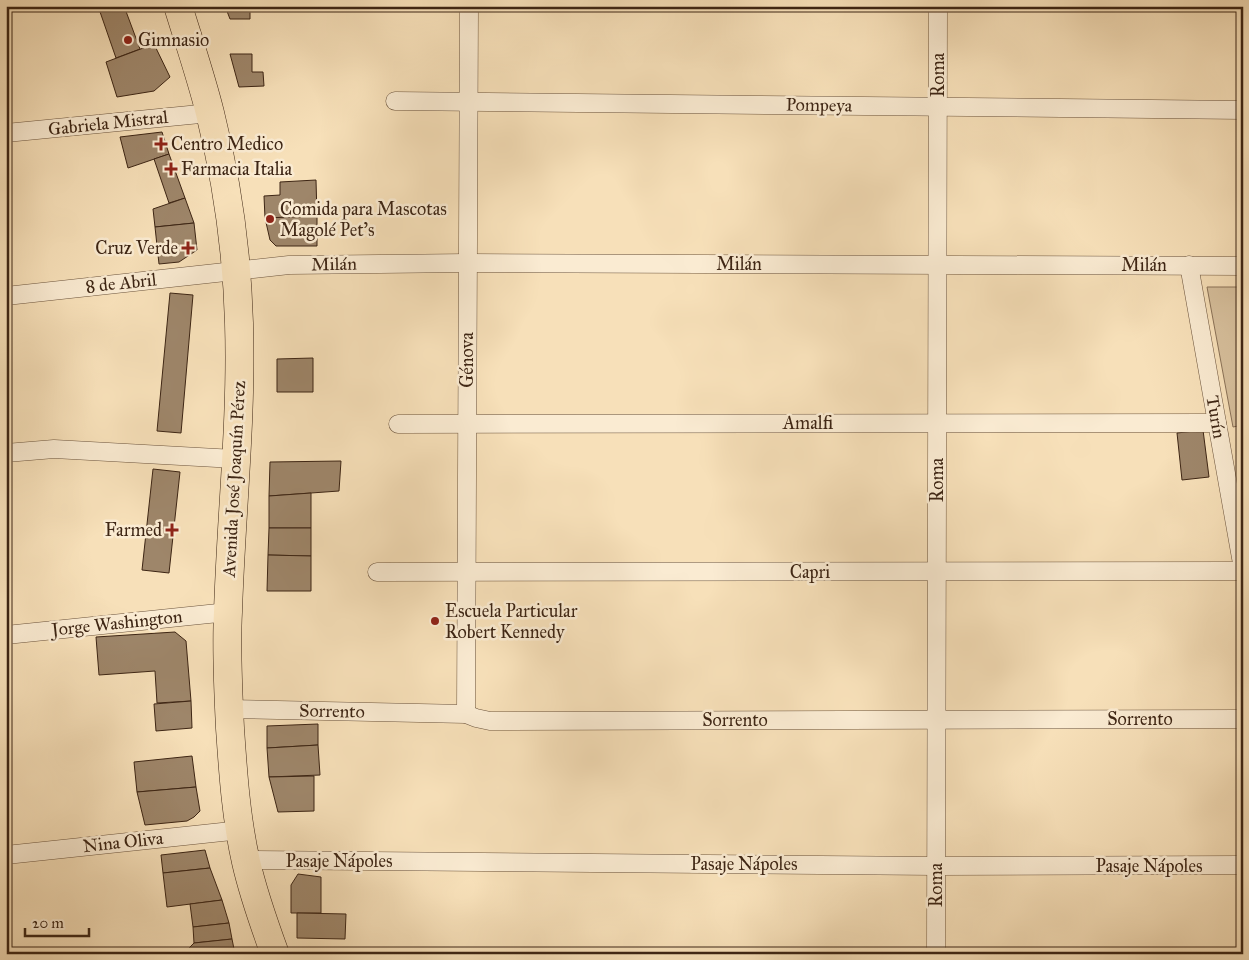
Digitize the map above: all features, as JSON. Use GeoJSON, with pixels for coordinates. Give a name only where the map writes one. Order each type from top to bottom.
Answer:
{"type":"FeatureCollection","features":[{"type":"Feature","properties":{"kind":"main road","name":"Avenida José Joaquín Pérez"},"geometry":{"type":"LineString","coordinates":[[178,6],[210,113],[228,200],[236,271],[239,339],[228,612],[229,710],[240,830],[259,908],[275,954]]}},
{"type":"Feature","properties":{"kind":"street","name":"Génova"},"geometry":{"type":"LineString","coordinates":[[466,714],[469,6]]}},
{"type":"Feature","properties":{"kind":"street","name":"Roma"},"geometry":{"type":"LineString","coordinates":[[936,954],[938,6]]}},
{"type":"Feature","properties":{"kind":"street","name":"Pompeya"},"geometry":{"type":"LineString","coordinates":[[395,101],[1243,110]]}},
{"type":"Feature","properties":{"kind":"street","name":"Gabriela Mistral"},"geometry":{"type":"LineString","coordinates":[[6,133],[210,113]]}},
{"type":"Feature","properties":{"kind":"street","name":"Milán"},"geometry":{"type":"LineString","coordinates":[[236,271],[289,265],[468,263],[1243,266]]}},
{"type":"Feature","properties":{"kind":"street","name":"Turín"},"geometry":{"type":"LineString","coordinates":[[1189,265],[1243,570]]}},
{"type":"Feature","properties":{"kind":"street","name":"8 de Abril"},"geometry":{"type":"LineString","coordinates":[[6,296],[236,271]]}},
{"type":"Feature","properties":{"kind":"street","name":"Amalfi"},"geometry":{"type":"LineString","coordinates":[[398,424],[1217,423]]}},
{"type":"Feature","properties":{"kind":"street"},"geometry":{"type":"LineString","coordinates":[[6,453],[54,449],[235,459]]}},
{"type":"Feature","properties":{"kind":"street","name":"Capri"},"geometry":{"type":"LineString","coordinates":[[377,572],[1243,570]]}},
{"type":"Feature","properties":{"kind":"street","name":"Jorge Washington"},"geometry":{"type":"LineString","coordinates":[[6,635],[228,612]]}},
{"type":"Feature","properties":{"kind":"street","name":"Sorrento"},"geometry":{"type":"LineString","coordinates":[[229,710],[466,714],[490,721],[1243,719]]}},
{"type":"Feature","properties":{"kind":"street","name":"Nina Oliva"},"geometry":{"type":"LineString","coordinates":[[6,855],[240,830]]}},
{"type":"Feature","properties":{"kind":"street","name":"Pasaje Nápoles"},"geometry":{"type":"LineString","coordinates":[[246,860],[936,866],[1243,865]]}},
{"type":"Feature","properties":{"kind":"shaded area"},"geometry":{"type":"Polygon","coordinates":[[[1207,287],[1243,287],[1243,425],[1233,427],[1207,287]]]}},
{"type":"Feature","properties":{"kind":"building"},"geometry":{"type":"Polygon","coordinates":[[[98,6],[124,6],[140,49],[116,58],[98,6]]]}},
{"type":"Feature","properties":{"kind":"building"},"geometry":{"type":"Polygon","coordinates":[[[225,6],[250,6],[250,19],[230,19],[225,6]]]}},
{"type":"Feature","properties":{"kind":"building"},"geometry":{"type":"Polygon","coordinates":[[[154,44],[170,77],[154,91],[117,97],[106,62],[154,44]]]}},
{"type":"Feature","properties":{"kind":"building"},"geometry":{"type":"Polygon","coordinates":[[[230,54],[252,54],[252,72],[263,72],[264,86],[239,87],[230,54]]]}},
{"type":"Feature","properties":{"kind":"building"},"geometry":{"type":"Polygon","coordinates":[[[162,132],[169,154],[128,168],[120,137],[162,132]]]}},
{"type":"Feature","properties":{"kind":"building"},"geometry":{"type":"Polygon","coordinates":[[[169,154],[185,198],[169,203],[154,159],[169,154]]]}},
{"type":"Feature","properties":{"kind":"building"},"geometry":{"type":"Polygon","coordinates":[[[316,180],[317,216],[265,218],[264,196],[280,195],[280,182],[316,180]]]}},
{"type":"Feature","properties":{"kind":"building"},"geometry":{"type":"Polygon","coordinates":[[[185,198],[194,223],[155,227],[153,209],[185,198]]]}},
{"type":"Feature","properties":{"kind":"building"},"geometry":{"type":"Polygon","coordinates":[[[317,216],[317,246],[276,246],[270,240],[265,218],[317,216]]]}},
{"type":"Feature","properties":{"kind":"building"},"geometry":{"type":"Polygon","coordinates":[[[194,223],[197,250],[179,262],[159,264],[155,227],[194,223]]]}},
{"type":"Feature","properties":{"kind":"building"},"geometry":{"type":"Polygon","coordinates":[[[170,293],[193,295],[181,433],[157,431],[170,293]]]}},
{"type":"Feature","properties":{"kind":"building"},"geometry":{"type":"Polygon","coordinates":[[[313,358],[313,392],[277,392],[277,359],[313,358]]]}},
{"type":"Feature","properties":{"kind":"building"},"geometry":{"type":"Polygon","coordinates":[[[1203,430],[1209,477],[1182,480],[1177,433],[1203,430]]]}},
{"type":"Feature","properties":{"kind":"building"},"geometry":{"type":"Polygon","coordinates":[[[341,461],[339,491],[269,496],[270,462],[341,461]]]}},
{"type":"Feature","properties":{"kind":"building"},"geometry":{"type":"Polygon","coordinates":[[[153,469],[180,472],[169,573],[142,570],[153,469]]]}},
{"type":"Feature","properties":{"kind":"building"},"geometry":{"type":"Polygon","coordinates":[[[311,493],[311,528],[269,528],[269,496],[311,493]]]}},
{"type":"Feature","properties":{"kind":"building"},"geometry":{"type":"Polygon","coordinates":[[[269,528],[311,528],[311,556],[268,555],[269,528]]]}},
{"type":"Feature","properties":{"kind":"building"},"geometry":{"type":"Polygon","coordinates":[[[268,555],[311,556],[311,591],[267,591],[268,555]]]}},
{"type":"Feature","properties":{"kind":"building"},"geometry":{"type":"Polygon","coordinates":[[[175,632],[186,641],[191,701],[157,703],[155,671],[99,675],[96,637],[175,632]]]}},
{"type":"Feature","properties":{"kind":"building"},"geometry":{"type":"Polygon","coordinates":[[[191,701],[192,728],[156,731],[154,704],[191,701]]]}},
{"type":"Feature","properties":{"kind":"building"},"geometry":{"type":"Polygon","coordinates":[[[318,724],[318,745],[267,748],[267,726],[318,724]]]}},
{"type":"Feature","properties":{"kind":"building"},"geometry":{"type":"Polygon","coordinates":[[[318,745],[320,775],[269,777],[267,748],[318,745]]]}},
{"type":"Feature","properties":{"kind":"building"},"geometry":{"type":"Polygon","coordinates":[[[192,756],[196,787],[137,792],[134,762],[192,756]]]}},
{"type":"Feature","properties":{"kind":"building"},"geometry":{"type":"Polygon","coordinates":[[[314,776],[314,811],[278,812],[269,777],[314,776]]]}},
{"type":"Feature","properties":{"kind":"building"},"geometry":{"type":"Polygon","coordinates":[[[196,787],[200,811],[194,817],[187,821],[145,825],[137,792],[196,787]]]}},
{"type":"Feature","properties":{"kind":"building"},"geometry":{"type":"Polygon","coordinates":[[[205,850],[210,868],[163,873],[161,855],[205,850]]]}},
{"type":"Feature","properties":{"kind":"building"},"geometry":{"type":"Polygon","coordinates":[[[210,868],[222,900],[167,907],[163,873],[210,868]]]}},
{"type":"Feature","properties":{"kind":"building"},"geometry":{"type":"Polygon","coordinates":[[[298,874],[321,877],[321,913],[291,913],[291,885],[298,874]]]}},
{"type":"Feature","properties":{"kind":"building"},"geometry":{"type":"Polygon","coordinates":[[[222,900],[229,923],[193,927],[190,904],[222,900]]]}},
{"type":"Feature","properties":{"kind":"building"},"geometry":{"type":"Polygon","coordinates":[[[297,913],[346,914],[345,939],[297,938],[297,913]]]}},
{"type":"Feature","properties":{"kind":"building"},"geometry":{"type":"Polygon","coordinates":[[[229,923],[232,939],[194,943],[193,927],[229,923]]]}},
{"type":"Feature","properties":{"kind":"building"},"geometry":{"type":"Polygon","coordinates":[[[232,939],[235,954],[183,954],[194,943],[232,939]]]}},
{"type":"Feature","properties":{"kind":"place","name":"Gimnasio"},"geometry":{"type":"Point","coordinates":[128,40]}},
{"type":"Feature","properties":{"kind":"place","name":"Centro Medico"},"geometry":{"type":"Point","coordinates":[161,144]}},
{"type":"Feature","properties":{"kind":"place","name":"Farmacia Italia"},"geometry":{"type":"Point","coordinates":[171,169]}},
{"type":"Feature","properties":{"kind":"place","name":"Comida para Mascotas Magolé Pet's"},"geometry":{"type":"Point","coordinates":[270,219]}},
{"type":"Feature","properties":{"kind":"place","name":"Cruz Verde"},"geometry":{"type":"Point","coordinates":[188,248]}},
{"type":"Feature","properties":{"kind":"place","name":"Farmed"},"geometry":{"type":"Point","coordinates":[172,530]}},
{"type":"Feature","properties":{"kind":"place","name":"Escuela Particular Robert Kennedy"},"geometry":{"type":"Point","coordinates":[435,621]}}]}
